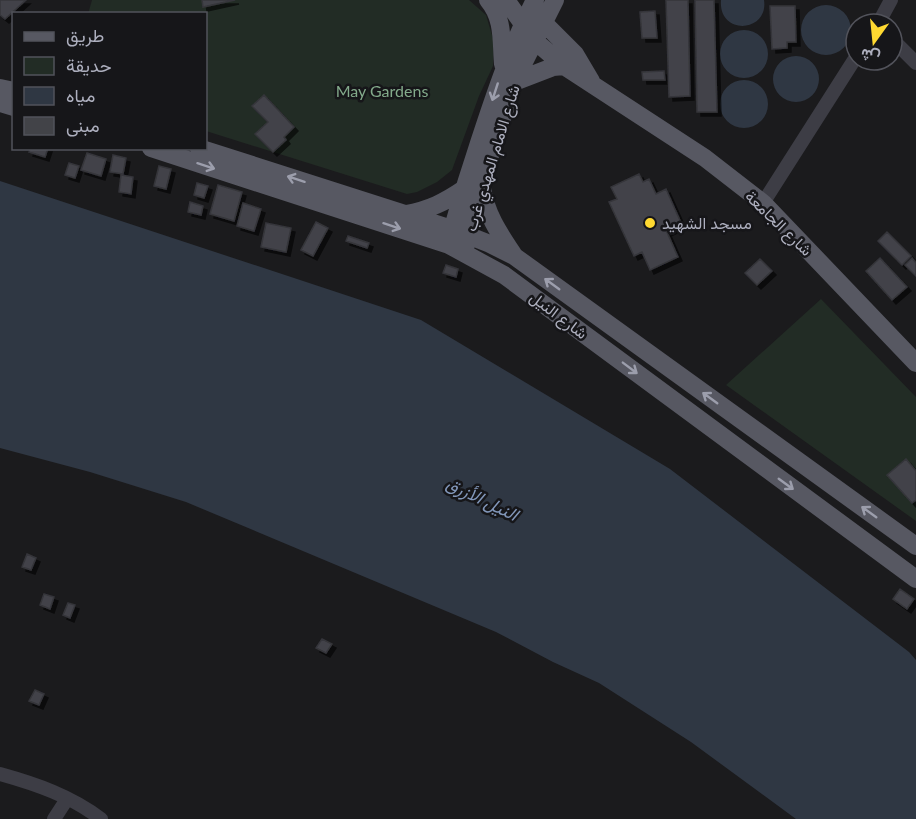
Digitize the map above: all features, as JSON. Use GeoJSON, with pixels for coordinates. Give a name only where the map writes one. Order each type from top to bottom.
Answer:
{"type":"FeatureCollection","features":[{"type":"Feature","properties":{"kind":"main road"},"geometry":{"type":"LineString","coordinates":[[488,0],[501,24],[509,76],[564,66]]}},
{"type":"Feature","properties":{"kind":"main road","name":"شارع الجامعة"},"geometry":{"type":"LineString","coordinates":[[506,0],[535,41],[564,66],[705,158],[763,203],[916,363]]}},
{"type":"Feature","properties":{"kind":"main road","name":"شارع الامام المهدي غرب"},"geometry":{"type":"LineString","coordinates":[[458,240],[509,76],[522,24],[535,0]]}},
{"type":"Feature","properties":{"kind":"main road","name":"شارع الامام المهدي غرب"},"geometry":{"type":"LineString","coordinates":[[509,76],[535,41],[555,0]]}},
{"type":"Feature","properties":{"kind":"main road","name":"شارع الجامعة"},"geometry":{"type":"LineString","coordinates":[[544,23],[575,54],[594,85]]}},
{"type":"Feature","properties":{"kind":"main road","name":"شارع النيل"},"geometry":{"type":"LineString","coordinates":[[158,150],[334,199],[406,214],[458,240],[916,579]]}},
{"type":"Feature","properties":{"kind":"main road","name":"شارع النيل"},"geometry":{"type":"LineString","coordinates":[[204,150],[334,199],[514,256],[916,546]]}},
{"type":"Feature","properties":{"kind":"main road"},"geometry":{"type":"LineString","coordinates":[[406,214],[429,210],[473,186],[514,256]]}},
{"type":"Feature","properties":{"kind":"main road"},"geometry":{"type":"LineString","coordinates":[[606,350],[618,332]]}},
{"type":"Feature","properties":{"kind":"street"},"geometry":{"type":"LineString","coordinates":[[904,51],[916,63]]}},
{"type":"Feature","properties":{"kind":"street"},"geometry":{"type":"LineString","coordinates":[[763,203],[846,72]]}},
{"type":"Feature","properties":{"kind":"street"},"geometry":{"type":"LineString","coordinates":[[0,774],[40,785],[89,810],[101,819]]}},
{"type":"Feature","properties":{"kind":"street"},"geometry":{"type":"LineString","coordinates":[[54,819],[67,799]]}},
{"type":"Feature","properties":{"kind":"green space","name":"May Gardens"},"geometry":{"type":"Polygon","coordinates":[[[92,0],[469,0],[486,15],[494,42],[493,66],[479,96],[452,170],[437,182],[417,192],[407,194],[207,131],[207,12],[89,12],[92,0]]]}},
{"type":"Feature","properties":{"kind":"green space"},"geometry":{"type":"Polygon","coordinates":[[[821,299],[916,397],[916,521],[726,385],[821,299]]]}},
{"type":"Feature","properties":{"kind":"water"},"geometry":{"type":"Polygon","coordinates":[[[721,0],[764,0],[763,11],[759,19],[752,24],[735,25],[727,20],[722,12],[721,0]]]}},
{"type":"Feature","properties":{"kind":"water"},"geometry":{"type":"Polygon","coordinates":[[[821,5],[831,5],[844,12],[844,48],[831,55],[821,55],[812,51],[805,44],[801,35],[801,25],[805,16],[812,9],[821,5]]]}},
{"type":"Feature","properties":{"kind":"water"},"geometry":{"type":"Polygon","coordinates":[[[744,30],[761,37],[768,54],[761,71],[744,78],[727,71],[720,54],[727,37],[744,30]]]}},
{"type":"Feature","properties":{"kind":"water"},"geometry":{"type":"Polygon","coordinates":[[[796,56],[812,63],[819,79],[812,95],[796,102],[780,95],[773,79],[780,63],[796,56]]]}},
{"type":"Feature","properties":{"kind":"water"},"geometry":{"type":"Polygon","coordinates":[[[739,80],[749,80],[761,87],[768,99],[768,109],[761,121],[749,128],[739,128],[724,117],[720,109],[720,99],[731,84],[739,80]]]}},
{"type":"Feature","properties":{"kind":"water","name":"النيل الأزرق"},"geometry":{"type":"Polygon","coordinates":[[[0,181],[421,320],[670,469],[909,652],[916,660],[916,819],[796,819],[691,742],[599,683],[496,632],[186,502],[90,472],[0,448],[0,181]]]}},
{"type":"Feature","properties":{"kind":"building"},"geometry":{"type":"Polygon","coordinates":[[[0,0],[26,0],[5,19],[0,15],[0,0]]]}},
{"type":"Feature","properties":{"kind":"building"},"geometry":{"type":"Polygon","coordinates":[[[202,0],[235,0],[203,7],[202,0]]]}},
{"type":"Feature","properties":{"kind":"building"},"geometry":{"type":"Polygon","coordinates":[[[666,0],[688,0],[690,96],[669,97],[666,0]]]}},
{"type":"Feature","properties":{"kind":"building"},"geometry":{"type":"Polygon","coordinates":[[[695,0],[714,0],[717,112],[697,112],[695,0]]]}},
{"type":"Feature","properties":{"kind":"building"},"geometry":{"type":"Polygon","coordinates":[[[770,6],[795,6],[796,42],[787,42],[787,48],[772,49],[770,6]]]}},
{"type":"Feature","properties":{"kind":"building"},"geometry":{"type":"Polygon","coordinates":[[[655,11],[657,38],[642,38],[640,12],[655,11]]]}},
{"type":"Feature","properties":{"kind":"building"},"geometry":{"type":"Polygon","coordinates":[[[664,71],[665,80],[643,80],[642,72],[664,71]]]}},
{"type":"Feature","properties":{"kind":"building"},"geometry":{"type":"Polygon","coordinates":[[[264,95],[294,127],[284,137],[286,140],[273,152],[255,134],[268,122],[252,106],[264,95]]]}},
{"type":"Feature","properties":{"kind":"building"},"geometry":{"type":"Polygon","coordinates":[[[30,150],[47,150],[45,157],[29,152],[30,150]]]}},
{"type":"Feature","properties":{"kind":"building"},"geometry":{"type":"Polygon","coordinates":[[[87,153],[106,159],[101,176],[81,170],[87,153]]]}},
{"type":"Feature","properties":{"kind":"building"},"geometry":{"type":"Polygon","coordinates":[[[113,155],[126,158],[123,174],[110,172],[113,155]]]}},
{"type":"Feature","properties":{"kind":"building"},"geometry":{"type":"Polygon","coordinates":[[[69,163],[79,166],[75,178],[65,175],[69,163]]]}},
{"type":"Feature","properties":{"kind":"building"},"geometry":{"type":"Polygon","coordinates":[[[159,166],[171,169],[166,189],[154,186],[159,166]]]}},
{"type":"Feature","properties":{"kind":"building","name":"مسجد الشهيد"},"geometry":{"type":"Polygon","coordinates":[[[639,174],[643,182],[649,179],[656,194],[666,189],[682,225],[667,232],[678,257],[650,270],[642,252],[634,256],[609,202],[617,199],[611,187],[639,174]]]}},
{"type":"Feature","properties":{"kind":"building"},"geometry":{"type":"Polygon","coordinates":[[[121,175],[133,177],[131,194],[119,192],[121,175]]]}},
{"type":"Feature","properties":{"kind":"building"},"geometry":{"type":"Polygon","coordinates":[[[197,183],[208,186],[204,198],[194,195],[197,183]]]}},
{"type":"Feature","properties":{"kind":"building"},"geometry":{"type":"Polygon","coordinates":[[[218,185],[242,192],[234,221],[210,214],[218,185]]]}},
{"type":"Feature","properties":{"kind":"building"},"geometry":{"type":"Polygon","coordinates":[[[190,202],[203,206],[201,215],[188,212],[190,202]]]}},
{"type":"Feature","properties":{"kind":"building"},"geometry":{"type":"Polygon","coordinates":[[[243,203],[261,209],[254,231],[237,226],[243,203]]]}},
{"type":"Feature","properties":{"kind":"building"},"geometry":{"type":"Polygon","coordinates":[[[316,222],[328,228],[313,256],[301,250],[316,222]]]}},
{"type":"Feature","properties":{"kind":"building"},"geometry":{"type":"Polygon","coordinates":[[[266,223],[291,228],[286,252],[261,247],[266,223]]]}},
{"type":"Feature","properties":{"kind":"building"},"geometry":{"type":"Polygon","coordinates":[[[887,232],[911,256],[902,265],[878,241],[887,232]]]}},
{"type":"Feature","properties":{"kind":"building"},"geometry":{"type":"Polygon","coordinates":[[[348,236],[369,243],[367,248],[346,241],[348,236]]]}},
{"type":"Feature","properties":{"kind":"building"},"geometry":{"type":"Polygon","coordinates":[[[880,258],[907,287],[892,300],[866,271],[880,258]]]}},
{"type":"Feature","properties":{"kind":"building"},"geometry":{"type":"Polygon","coordinates":[[[912,258],[916,263],[916,276],[905,265],[912,258]]]}},
{"type":"Feature","properties":{"kind":"building"},"geometry":{"type":"Polygon","coordinates":[[[760,259],[772,271],[757,285],[745,273],[760,259]]]}},
{"type":"Feature","properties":{"kind":"building"},"geometry":{"type":"Polygon","coordinates":[[[446,265],[458,269],[456,277],[443,273],[446,265]]]}},
{"type":"Feature","properties":{"kind":"building"},"geometry":{"type":"Polygon","coordinates":[[[906,459],[916,471],[916,500],[912,503],[887,475],[906,459]]]}},
{"type":"Feature","properties":{"kind":"building"},"geometry":{"type":"Polygon","coordinates":[[[27,554],[36,558],[31,570],[22,567],[27,554]]]}},
{"type":"Feature","properties":{"kind":"building"},"geometry":{"type":"Polygon","coordinates":[[[900,589],[914,599],[907,609],[893,599],[900,589]]]}},
{"type":"Feature","properties":{"kind":"building"},"geometry":{"type":"Polygon","coordinates":[[[44,594],[54,597],[50,609],[40,605],[44,594]]]}},
{"type":"Feature","properties":{"kind":"building"},"geometry":{"type":"Polygon","coordinates":[[[68,603],[75,605],[70,618],[63,615],[68,603]]]}},
{"type":"Feature","properties":{"kind":"building"},"geometry":{"type":"Polygon","coordinates":[[[322,639],[332,644],[326,653],[316,648],[322,639]]]}},
{"type":"Feature","properties":{"kind":"building"},"geometry":{"type":"Polygon","coordinates":[[[35,690],[44,694],[39,705],[29,701],[35,690]]]}},
{"type":"Feature","properties":{"kind":"place","name":"مسجد الشهيد"},"geometry":{"type":"Point","coordinates":[650,223]}}]}
